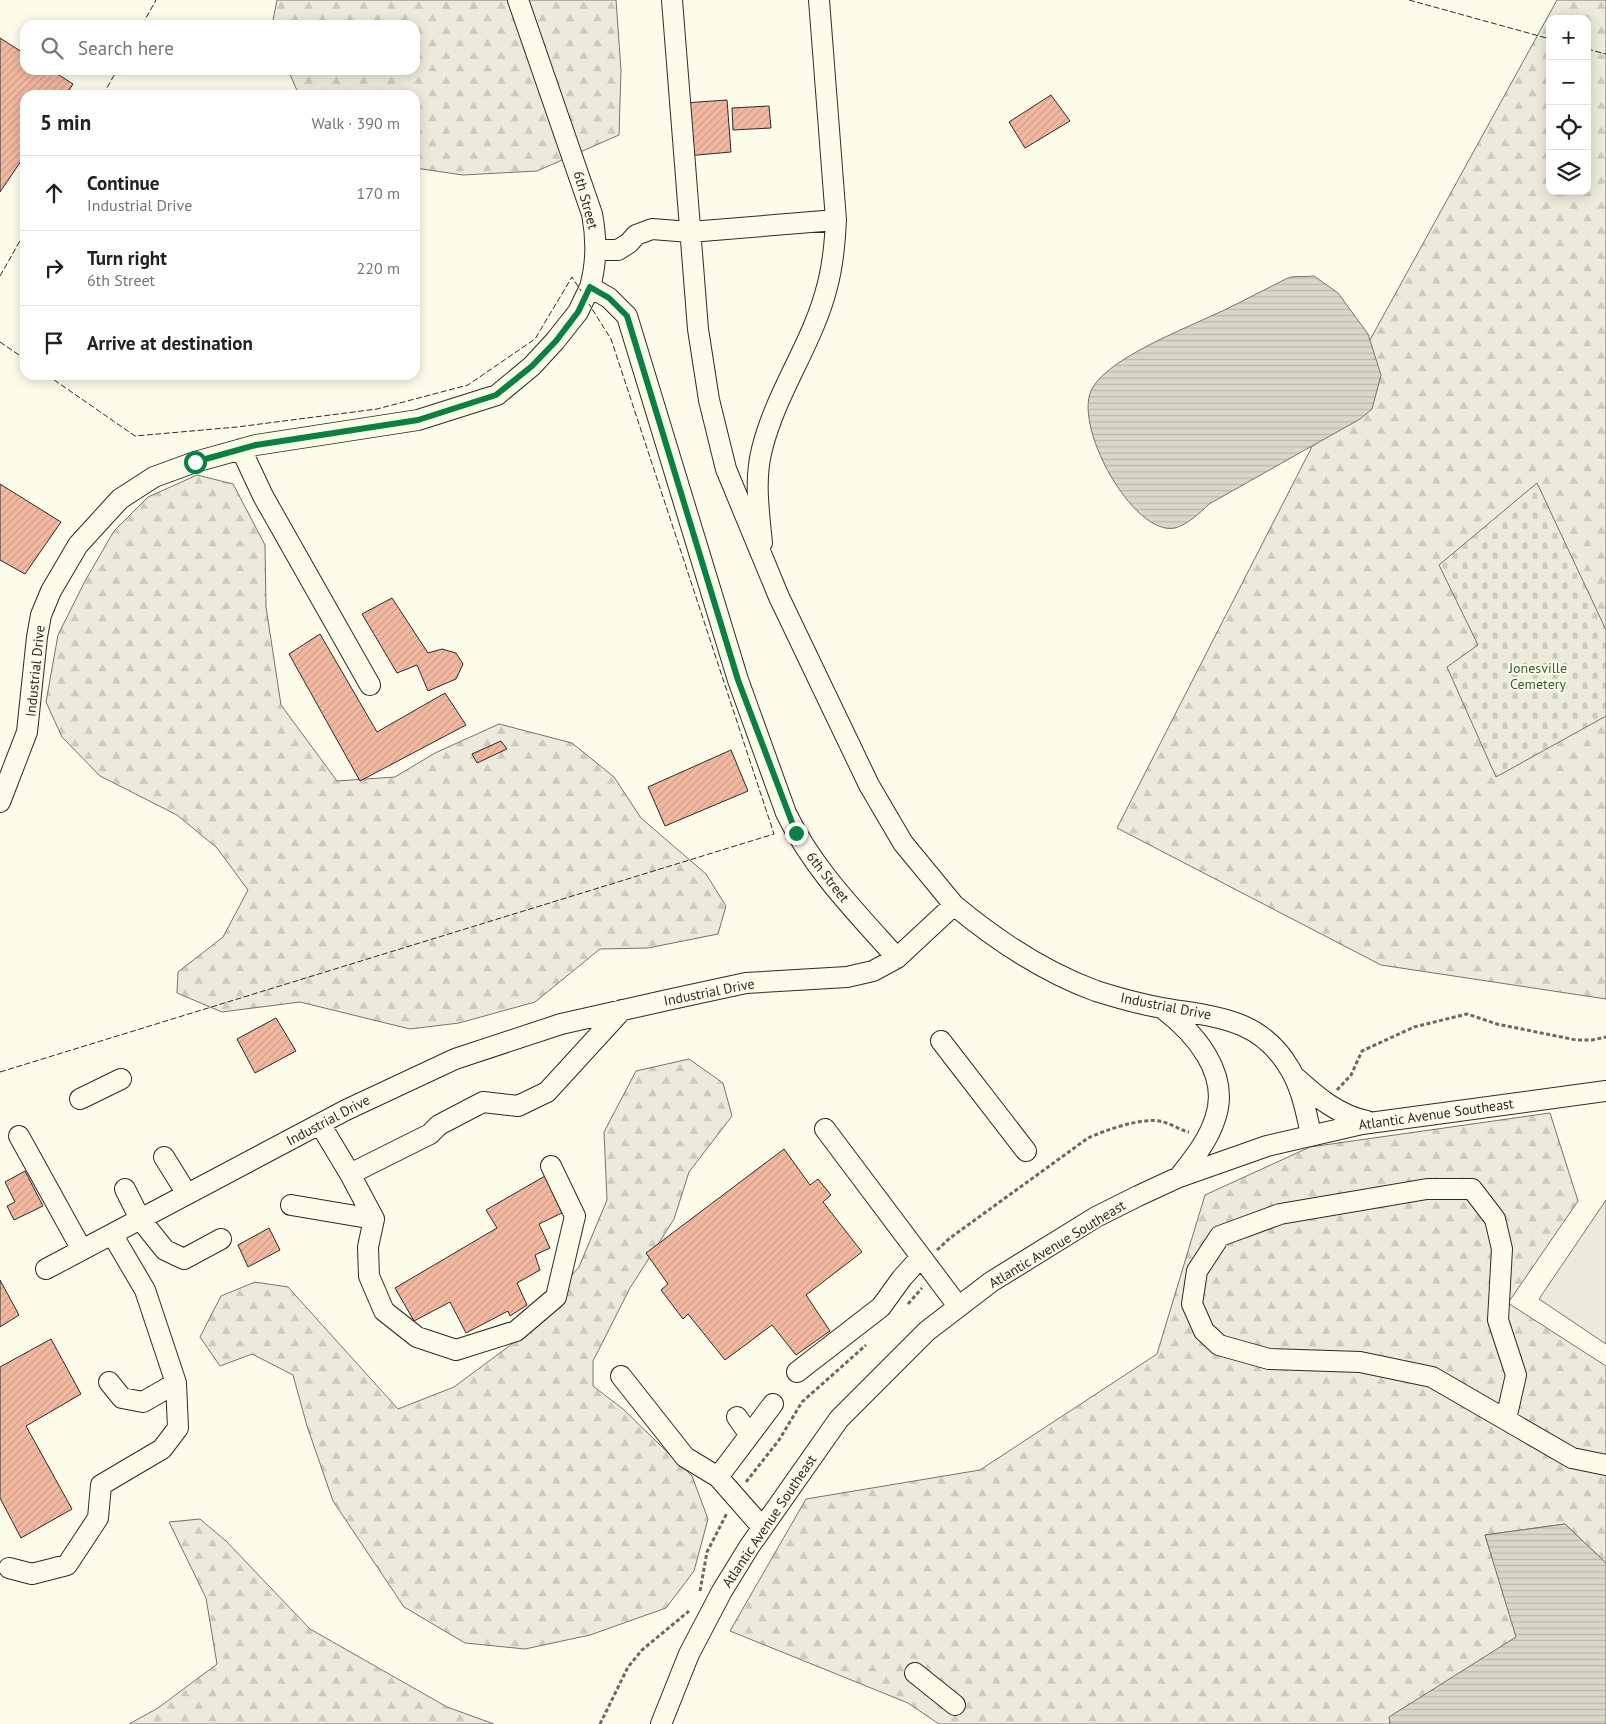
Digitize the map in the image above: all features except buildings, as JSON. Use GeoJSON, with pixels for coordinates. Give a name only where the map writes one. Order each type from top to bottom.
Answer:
{"type":"FeatureCollection","features":[{"type":"Feature","properties":{"kind":"street","name":"6th Street"},"geometry":{"type":"LineString","coordinates":[[518,0],[579,169],[592,214],[596,250],[595,267],[590,287],[609,298],[627,316],[738,680],[786,813],[796,833],[832,886],[897,958]]}},
{"type":"Feature","properties":{"kind":"street"},"geometry":{"type":"LineString","coordinates":[[672,0],[698,329],[717,438],[726,469],[764,563],[876,799],[903,843],[954,904]]}},
{"type":"Feature","properties":{"kind":"street"},"geometry":{"type":"LineString","coordinates":[[764,563],[758,500],[758,476],[762,450],[770,420],[827,288],[835,248],[836,220],[819,0]]}},
{"type":"Feature","properties":{"kind":"street"},"geometry":{"type":"LineString","coordinates":[[596,250],[618,250],[629,244],[636,235],[652,228],[690,232],[836,220]]}},
{"type":"Feature","properties":{"kind":"street","name":"Industrial Drive"},"geometry":{"type":"LineString","coordinates":[[0,802],[28,732],[37,637],[42,615],[51,591],[78,545],[120,499],[154,477],[195,462],[241,449],[302,437],[418,420],[496,395],[532,366],[556,341],[578,312],[590,287]]}},
{"type":"Feature","properties":{"kind":"street"},"geometry":{"type":"LineString","coordinates":[[241,449],[263,496],[370,685]]}},
{"type":"Feature","properties":{"kind":"street","name":"Industrial Drive"},"geometry":{"type":"LineString","coordinates":[[46,1269],[382,1091],[455,1058],[523,1035],[622,1010],[746,984],[848,977],[873,970],[897,958],[954,904],[999,940],[1069,980],[1112,996],[1162,1008],[1212,1015],[1237,1022],[1270,1044],[1282,1056],[1294,1076],[1312,1134]]}},
{"type":"Feature","properties":{"kind":"street"},"geometry":{"type":"LineString","coordinates":[[1162,1008],[1177,1019],[1202,1046],[1215,1074],[1218,1090],[1218,1106],[1215,1118],[1197,1153],[1179,1177]]}},
{"type":"Feature","properties":{"kind":"street"},"geometry":{"type":"LineString","coordinates":[[350,1174],[430,1134],[439,1125],[483,1102],[518,1106],[547,1092],[622,1010]]}},
{"type":"Feature","properties":{"kind":"street"},"geometry":{"type":"LineString","coordinates":[[941,1041],[1026,1151]]}},
{"type":"Feature","properties":{"kind":"street"},"geometry":{"type":"LineString","coordinates":[[1294,1076],[1342,1114],[1372,1122]]}},
{"type":"Feature","properties":{"kind":"street"},"geometry":{"type":"LineString","coordinates":[[80,1099],[121,1079]]}},
{"type":"Feature","properties":{"kind":"street","name":"Atlantic Avenue Southeast"},"geometry":{"type":"LineString","coordinates":[[660,1724],[689,1654],[722,1591],[762,1527],[839,1419],[897,1358],[958,1306],[1025,1259],[1096,1217],[1179,1177],[1266,1146],[1312,1134],[1372,1122],[1606,1091]]}},
{"type":"Feature","properties":{"kind":"street"},"geometry":{"type":"LineString","coordinates":[[320,1124],[374,1219],[368,1247],[370,1276],[384,1311],[417,1337],[456,1350],[516,1331],[556,1297],[575,1216],[551,1166]]}},
{"type":"Feature","properties":{"kind":"street"},"geometry":{"type":"LineString","coordinates":[[825,1129],[920,1258],[958,1306]]}},
{"type":"Feature","properties":{"kind":"street"},"geometry":{"type":"LineString","coordinates":[[20,1136],[82,1250]]}},
{"type":"Feature","properties":{"kind":"street"},"geometry":{"type":"LineString","coordinates":[[164,1157],[187,1194]]}},
{"type":"Feature","properties":{"kind":"street"},"geometry":{"type":"LineString","coordinates":[[125,1189],[140,1219],[165,1250],[184,1259],[221,1239]]}},
{"type":"Feature","properties":{"kind":"street"},"geometry":{"type":"LineString","coordinates":[[1506,1419],[1516,1375],[1498,1320],[1502,1249],[1495,1219],[1472,1190],[1427,1189],[1280,1214],[1220,1236],[1197,1271],[1192,1304],[1204,1331],[1219,1345],[1269,1360],[1360,1362],[1432,1377],[1572,1458],[1606,1465]]}},
{"type":"Feature","properties":{"kind":"street"},"geometry":{"type":"LineString","coordinates":[[291,1206],[374,1219]]}},
{"type":"Feature","properties":{"kind":"street"},"geometry":{"type":"LineString","coordinates":[[9,1568],[32,1574],[67,1565],[98,1518],[101,1485],[162,1449],[178,1428],[176,1383],[145,1290],[112,1234]]}},
{"type":"Feature","properties":{"kind":"street"},"geometry":{"type":"LineString","coordinates":[[798,1372],[881,1308],[902,1278],[920,1258]]}},
{"type":"Feature","properties":{"kind":"street"},"geometry":{"type":"LineString","coordinates":[[620,1376],[685,1456],[718,1477],[762,1527]]}},
{"type":"Feature","properties":{"kind":"street"},"geometry":{"type":"LineString","coordinates":[[109,1382],[122,1398],[143,1402],[176,1383]]}},
{"type":"Feature","properties":{"kind":"street"},"geometry":{"type":"LineString","coordinates":[[718,1477],[773,1404]]}},
{"type":"Feature","properties":{"kind":"street"},"geometry":{"type":"LineString","coordinates":[[737,1417],[749,1434]]}},
{"type":"Feature","properties":{"kind":"street"},"geometry":{"type":"LineString","coordinates":[[915,1673],[955,1705]]}},
{"type":"Feature","properties":{"kind":"green space"},"geometry":{"type":"Polygon","coordinates":[[[277,0],[616,0],[621,70],[619,135],[537,171],[463,175],[420,169],[420,90],[297,90],[290,75],[420,75],[420,20],[273,20],[277,0]]]}},
{"type":"Feature","properties":{"kind":"green space"},"geometry":{"type":"Polygon","coordinates":[[[1557,0],[1606,0],[1606,999],[1381,965],[1117,828],[1321,429],[1546,20],[1546,195],[1591,195],[1591,15],[1549,15],[1557,0]]]}},
{"type":"Feature","properties":{"kind":"green space"},"geometry":{"type":"Polygon","coordinates":[[[197,475],[233,484],[265,545],[266,607],[281,705],[337,781],[395,777],[435,753],[499,724],[572,743],[614,777],[641,818],[706,874],[726,906],[718,934],[648,948],[600,949],[535,1002],[459,1023],[410,1029],[300,1002],[222,1012],[177,993],[178,972],[223,937],[248,890],[217,848],[177,815],[100,776],[62,737],[46,702],[58,635],[85,581],[114,531],[148,497],[197,475]]]}},
{"type":"Feature","properties":{"kind":"green space","name":"Jonesville Cemetery"},"geometry":{"type":"Polygon","coordinates":[[[1537,483],[1606,630],[1606,716],[1496,777],[1447,667],[1478,645],[1439,565],[1537,483]]]}},
{"type":"Feature","properties":{"kind":"green space"},"geometry":{"type":"Polygon","coordinates":[[[689,1059],[723,1083],[732,1116],[689,1172],[674,1219],[630,1288],[593,1361],[593,1386],[623,1409],[692,1476],[708,1519],[694,1571],[666,1608],[590,1635],[525,1649],[465,1643],[404,1607],[333,1501],[307,1426],[293,1375],[252,1354],[220,1366],[200,1337],[221,1296],[255,1282],[288,1287],[398,1409],[454,1387],[512,1344],[579,1267],[607,1200],[604,1132],[636,1071],[689,1059]]]}},
{"type":"Feature","properties":{"kind":"green space"},"geometry":{"type":"Polygon","coordinates":[[[1550,1113],[1578,1201],[1508,1303],[1606,1366],[1606,1563],[1565,1524],[1485,1535],[1517,1637],[1390,1717],[1390,1724],[939,1724],[908,1703],[730,1631],[806,1499],[980,1470],[1157,1354],[1205,1195],[1310,1147],[1550,1113]]]}},
{"type":"Feature","properties":{"kind":"green space"},"geometry":{"type":"Polygon","coordinates":[[[1606,1200],[1606,1344],[1539,1299],[1606,1200]]]}},
{"type":"Feature","properties":{"kind":"green space"},"geometry":{"type":"Polygon","coordinates":[[[200,1519],[226,1541],[310,1629],[447,1707],[494,1724],[129,1724],[158,1708],[217,1664],[206,1598],[169,1522],[200,1519]]]}},
{"type":"Feature","properties":{"kind":"shaded area"},"geometry":{"type":"Polygon","coordinates":[[[1314,276],[1338,293],[1368,334],[1381,375],[1372,409],[1360,419],[1209,504],[1180,526],[1175,528],[1158,526],[1141,515],[1125,497],[1110,474],[1098,449],[1090,425],[1088,403],[1093,387],[1114,366],[1163,338],[1225,310],[1288,278],[1314,276]]]}},
{"type":"Feature","properties":{"kind":"shaded area"},"geometry":{"type":"Polygon","coordinates":[[[1565,1524],[1606,1563],[1606,1724],[1390,1724],[1389,1717],[1516,1637],[1485,1535],[1565,1524]]]}},
{"type":"Feature","properties":{"kind":"fence"},"geometry":{"type":"LineString","coordinates":[[145,20],[156,0]]}},
{"type":"Feature","properties":{"kind":"fence"},"geometry":{"type":"LineString","coordinates":[[1409,0],[1546,38]]}},
{"type":"Feature","properties":{"kind":"fence"},"geometry":{"type":"LineString","coordinates":[[1591,50],[1606,54]]}},
{"type":"Feature","properties":{"kind":"fence"},"geometry":{"type":"LineString","coordinates":[[106,90],[114,75]]}},
{"type":"Feature","properties":{"kind":"fence"},"geometry":{"type":"LineString","coordinates":[[0,276],[20,241]]}},
{"type":"Feature","properties":{"kind":"fence"},"geometry":{"type":"LineString","coordinates":[[54,380],[135,436],[237,427],[377,409],[468,385],[535,339],[572,277],[581,291]]}},
{"type":"Feature","properties":{"kind":"fence"},"geometry":{"type":"LineString","coordinates":[[0,1072],[774,834],[611,339],[589,304]]}},
{"type":"Feature","properties":{"kind":"fence"},"geometry":{"type":"LineString","coordinates":[[0,342],[20,356]]}},
{"type":"Feature","properties":{"kind":"route"},"geometry":{"type":"LineString","coordinates":[[195,462],[256,445],[418,420],[473,404],[496,395],[532,366],[556,341],[578,312],[590,287],[609,298],[627,316],[738,680],[776,780],[786,813],[796,833]]}}]}
